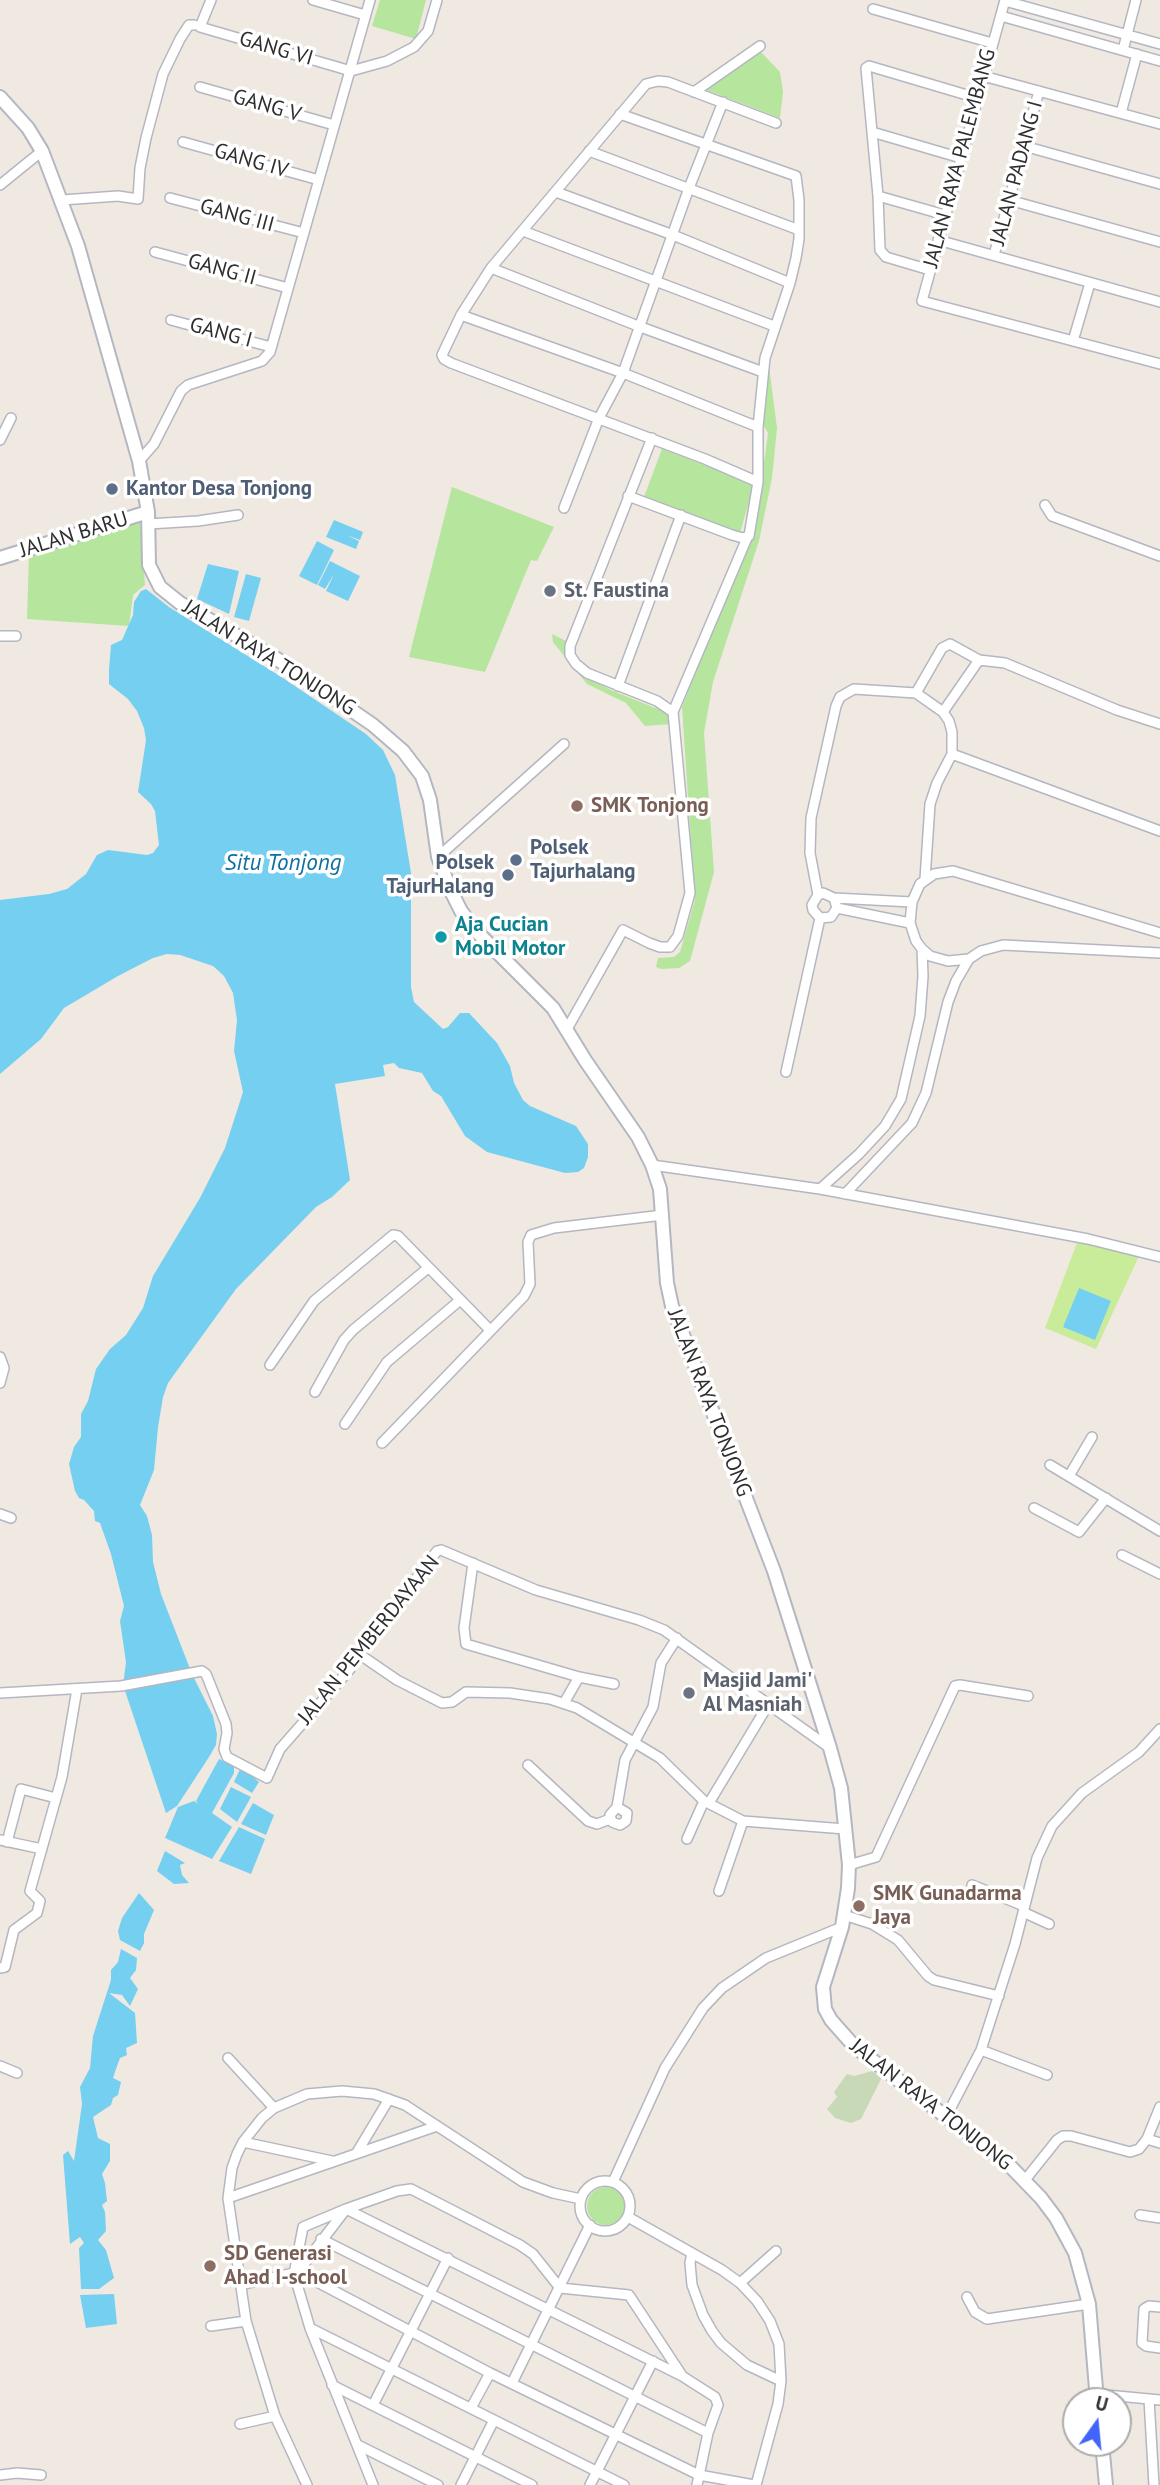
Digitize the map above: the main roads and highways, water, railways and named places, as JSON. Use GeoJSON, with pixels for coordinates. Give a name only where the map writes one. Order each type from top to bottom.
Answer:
{"type":"FeatureCollection","features":[{"type":"Feature","properties":{"kind":"main road","name":"JALAN RAYA TONJONG"},"geometry":{"type":"LineString","coordinates":[[0,97],[28,128],[42,151],[78,247],[139,461],[148,518],[149,565],[160,587],[180,603],[276,659],[373,725],[403,751],[422,776],[430,800],[438,856],[461,911],[477,932],[554,1008],[585,1060],[638,1137],[652,1166],[660,1189],[664,1254],[672,1306],[774,1571],[831,1748],[841,1788],[849,1865],[843,1921],[823,1987],[825,2010],[854,2046],[1025,2180],[1048,2206],[1069,2238],[1082,2272],[1089,2304],[1096,2387]]}},
{"type":"Feature","properties":{"kind":"main road","name":"JALAN BARU"},"geometry":{"type":"LineString","coordinates":[[0,558],[148,518]]}},
{"type":"Feature","properties":{"kind":"main road"},"geometry":{"type":"LineString","coordinates":[[1104,2457],[1107,2485]]}},
{"type":"Feature","properties":{"kind":"water"},"geometry":{"type":"Polygon","coordinates":[[[334,520],[363,532],[360,540],[346,535],[359,541],[356,549],[326,537],[334,520]]]}},
{"type":"Feature","properties":{"kind":"water"},"geometry":{"type":"Polygon","coordinates":[[[317,541],[334,550],[317,585],[299,576],[317,541]]]}},
{"type":"Feature","properties":{"kind":"water"},"geometry":{"type":"Polygon","coordinates":[[[330,561],[360,576],[348,601],[326,591],[334,574],[325,589],[318,585],[330,561]]]}},
{"type":"Feature","properties":{"kind":"water"},"geometry":{"type":"Polygon","coordinates":[[[208,564],[239,571],[229,614],[197,599],[208,564]]]}},
{"type":"Feature","properties":{"kind":"water"},"geometry":{"type":"Polygon","coordinates":[[[246,574],[261,578],[249,621],[234,617],[246,574]]]}},
{"type":"Feature","properties":{"kind":"water","name":"Situ Tonjong"},"geometry":{"type":"Polygon","coordinates":[[[146,589],[169,607],[366,734],[383,750],[395,775],[411,873],[411,987],[414,1002],[443,1029],[460,1013],[469,1013],[497,1043],[510,1066],[514,1083],[523,1100],[530,1106],[576,1126],[588,1144],[588,1157],[584,1168],[578,1172],[565,1173],[487,1152],[465,1136],[441,1096],[433,1091],[422,1073],[399,1068],[394,1063],[383,1065],[385,1076],[335,1084],[350,1180],[332,1197],[316,1207],[236,1289],[168,1383],[163,1397],[154,1470],[140,1505],[147,1516],[152,1535],[153,1562],[161,1594],[192,1674],[213,1716],[217,1734],[216,1745],[209,1757],[177,1806],[166,1813],[123,1685],[126,1662],[120,1621],[124,1606],[111,1554],[100,1523],[95,1521],[94,1511],[75,1491],[69,1464],[74,1447],[81,1437],[81,1414],[88,1401],[96,1369],[110,1349],[126,1335],[143,1308],[153,1276],[200,1198],[225,1148],[243,1092],[234,1051],[237,1020],[233,993],[224,976],[213,966],[180,955],[167,954],[153,958],[64,1008],[41,1039],[0,1074],[0,900],[67,889],[86,874],[97,855],[108,850],[147,855],[153,853],[159,845],[155,811],[138,792],[146,740],[144,728],[128,699],[109,684],[111,645],[122,640],[133,615],[134,602],[141,591],[146,589]]]}},
{"type":"Feature","properties":{"kind":"water"},"geometry":{"type":"Polygon","coordinates":[[[1079,1288],[1111,1301],[1095,1340],[1063,1327],[1079,1288]]]}},
{"type":"Feature","properties":{"kind":"water"},"geometry":{"type":"Polygon","coordinates":[[[219,1759],[234,1766],[234,1773],[212,1813],[232,1827],[212,1859],[165,1838],[178,1807],[194,1801],[199,1804],[196,1801],[219,1759]]]}},
{"type":"Feature","properties":{"kind":"water"},"geometry":{"type":"Polygon","coordinates":[[[241,1767],[259,1782],[252,1793],[234,1782],[241,1767]]]}},
{"type":"Feature","properties":{"kind":"water"},"geometry":{"type":"Polygon","coordinates":[[[231,1787],[251,1797],[237,1822],[220,1809],[231,1787]]]}},
{"type":"Feature","properties":{"kind":"water"},"geometry":{"type":"Polygon","coordinates":[[[253,1803],[274,1815],[266,1835],[241,1824],[253,1803]]]}},
{"type":"Feature","properties":{"kind":"water"},"geometry":{"type":"Polygon","coordinates":[[[239,1827],[265,1839],[251,1874],[219,1861],[239,1827]]]}},
{"type":"Feature","properties":{"kind":"water"},"geometry":{"type":"Polygon","coordinates":[[[165,1851],[185,1863],[180,1865],[182,1875],[189,1883],[174,1884],[157,1871],[165,1851]]]}},
{"type":"Feature","properties":{"kind":"water"},"geometry":{"type":"Polygon","coordinates":[[[139,1893],[154,1910],[140,1951],[120,1940],[118,1931],[122,1918],[139,1893]]]}},
{"type":"Feature","properties":{"kind":"water"},"geometry":{"type":"Polygon","coordinates":[[[121,1949],[137,1958],[136,1970],[130,1978],[138,1989],[130,2006],[122,1995],[109,1993],[135,2013],[137,2043],[126,2048],[127,2055],[120,2058],[113,2078],[121,2082],[118,2095],[113,2098],[111,2105],[93,2117],[98,2138],[110,2144],[110,2161],[102,2174],[107,2201],[102,2205],[106,2231],[98,2240],[106,2250],[114,2278],[99,2289],[81,2289],[79,2248],[84,2243],[80,2237],[70,2244],[63,2155],[68,2151],[74,2161],[82,2104],[80,2087],[90,2068],[93,2036],[111,1980],[111,1970],[118,1962],[121,1949]]]}},
{"type":"Feature","properties":{"kind":"water"},"geometry":{"type":"Polygon","coordinates":[[[114,2294],[117,2324],[86,2328],[80,2295],[114,2294]]]}},
{"type":"Feature","properties":{"kind":"place","name":"Kantor Desa Tonjong"},"geometry":{"type":"Point","coordinates":[112,489]}},
{"type":"Feature","properties":{"kind":"place","name":"St. Faustina"},"geometry":{"type":"Point","coordinates":[550,591]}},
{"type":"Feature","properties":{"kind":"place","name":"SMK Tonjong"},"geometry":{"type":"Point","coordinates":[577,806]}},
{"type":"Feature","properties":{"kind":"place","name":"Polsek Tajurhalang"},"geometry":{"type":"Point","coordinates":[516,860]}},
{"type":"Feature","properties":{"kind":"place","name":"Polsek TajurHalang"},"geometry":{"type":"Point","coordinates":[508,875]}},
{"type":"Feature","properties":{"kind":"place","name":"Aja Cucian Mobil Motor"},"geometry":{"type":"Point","coordinates":[441,937]}},
{"type":"Feature","properties":{"kind":"place","name":"Masjid Jami' Al Masniah"},"geometry":{"type":"Point","coordinates":[689,1693]}},
{"type":"Feature","properties":{"kind":"place","name":"SMK Gunadarma Jaya"},"geometry":{"type":"Point","coordinates":[859,1906]}},
{"type":"Feature","properties":{"kind":"place","name":"SD Generasi Ahad I-school"},"geometry":{"type":"Point","coordinates":[210,2266]}}]}
